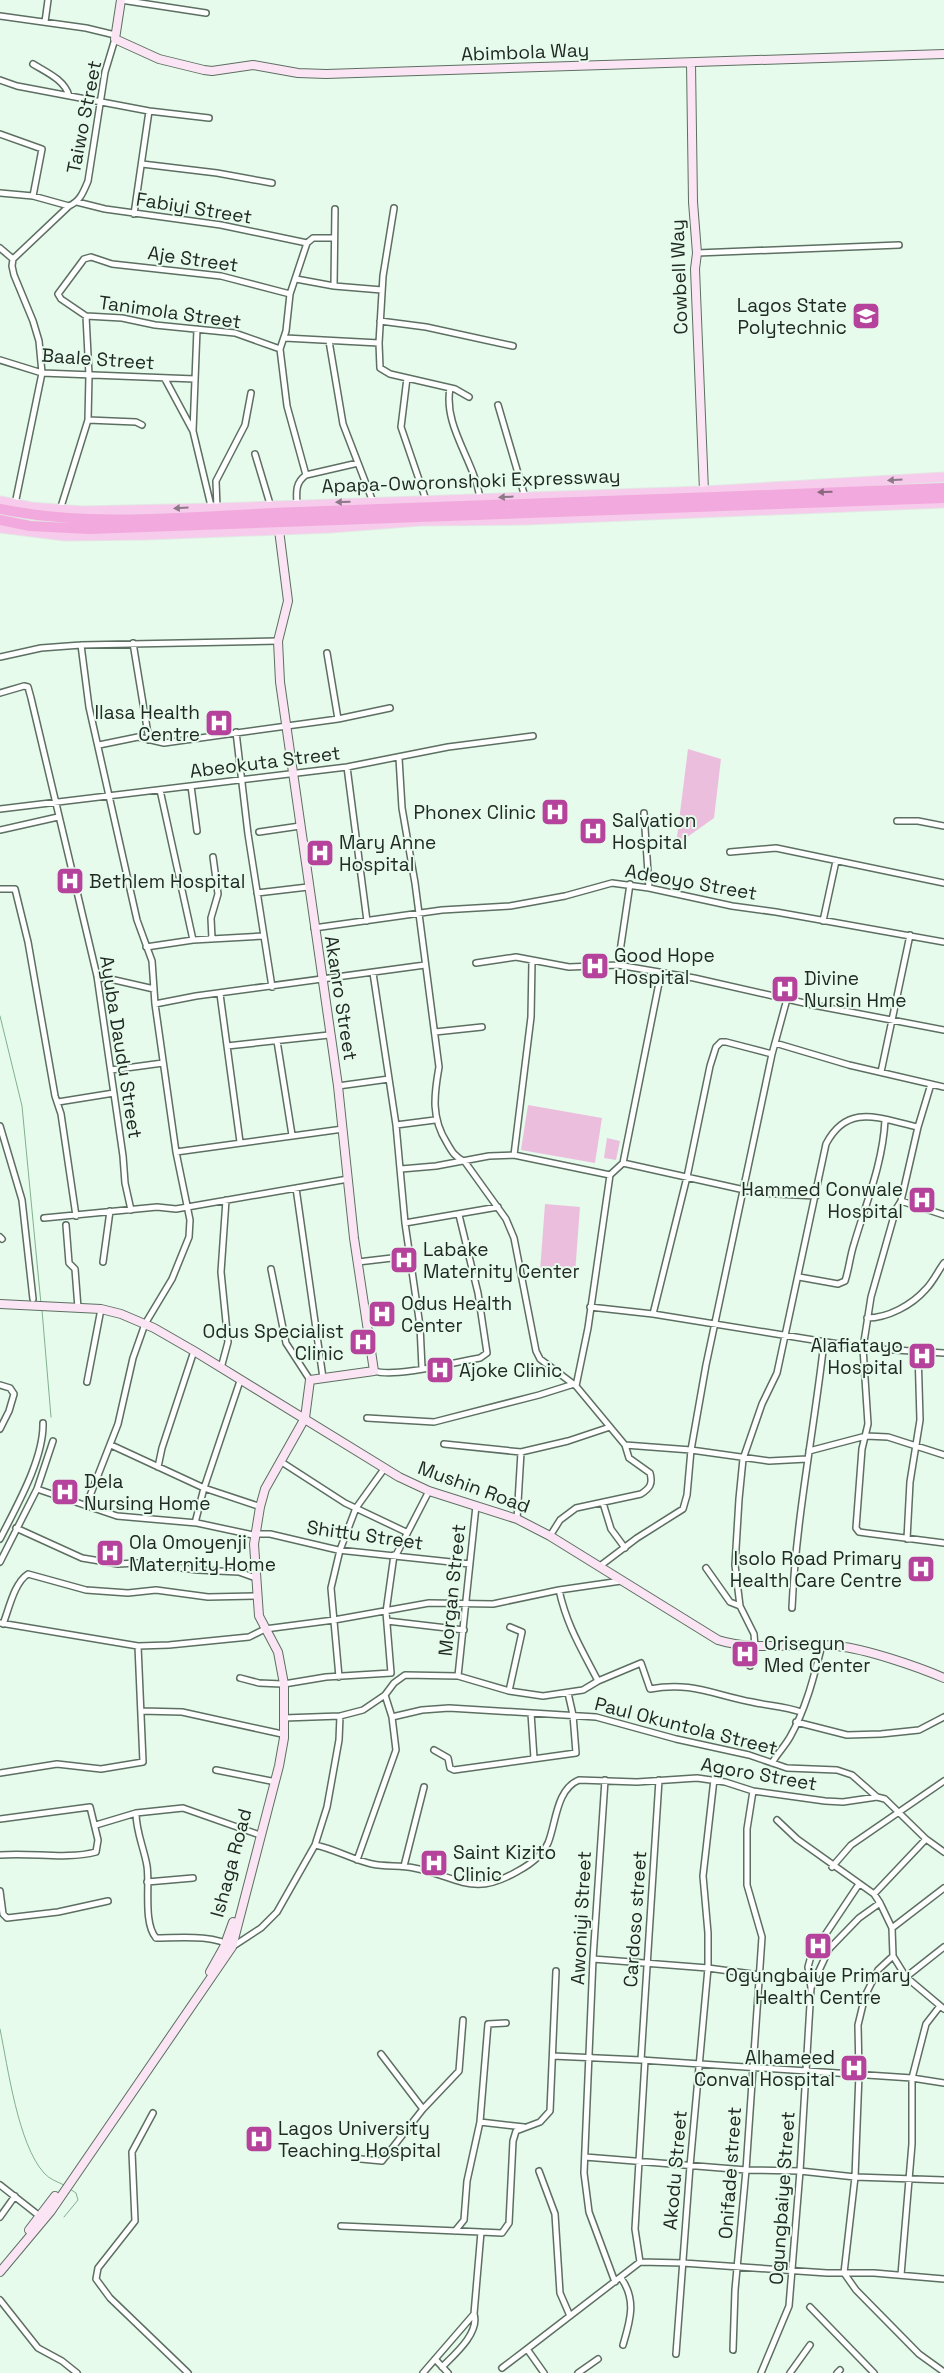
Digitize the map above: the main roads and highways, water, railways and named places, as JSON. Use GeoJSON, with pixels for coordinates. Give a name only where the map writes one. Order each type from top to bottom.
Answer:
{"type":"FeatureCollection","features":[{"type":"Feature","properties":{"kind":"highway","name":"Apapa-Oworonshoki Expressway"},"geometry":{"type":"LineString","coordinates":[[0,509],[43,515],[91,518],[143,518],[389,511],[944,488]]}},
{"type":"Feature","properties":{"kind":"highway","name":"Apapa-Oworonshoki Expressway"},"geometry":{"type":"LineString","coordinates":[[0,520],[30,526],[89,529],[944,498]]}},
{"type":"Feature","properties":{"kind":"main road","name":"Abimbola Way"},"geometry":{"type":"LineString","coordinates":[[121,0],[115,37],[159,59],[212,71],[254,65],[298,73],[326,74],[944,54]]}},
{"type":"Feature","properties":{"kind":"main road","name":"Cowbell Way"},"geometry":{"type":"LineString","coordinates":[[691,62],[693,202],[697,253],[695,269],[704,491]]}},
{"type":"Feature","properties":{"kind":"main road","name":"Apapa-Oworonshoki Expressway"},"geometry":{"type":"LineString","coordinates":[[0,501],[60,510],[214,507],[704,491],[944,477]]}},
{"type":"Feature","properties":{"kind":"main road","name":"Apapa-Oworonshoki Expressway"},"geometry":{"type":"LineString","coordinates":[[0,528],[74,536],[279,530],[421,522],[526,520],[944,503]]}},
{"type":"Feature","properties":{"kind":"main road","name":"Akanro Street"},"geometry":{"type":"LineString","coordinates":[[279,530],[288,601],[278,641],[277,656],[321,980],[338,1086],[358,1262],[374,1371],[310,1380],[304,1421]]}},
{"type":"Feature","properties":{"kind":"main road","name":"Mushin Road"},"geometry":{"type":"LineString","coordinates":[[0,1304],[34,1302],[49,1307],[101,1309],[121,1314],[145,1324],[194,1351],[384,1469],[429,1491],[517,1519],[600,1566],[621,1581],[718,1640],[753,1647],[822,1645],[863,1651],[944,1678]]}},
{"type":"Feature","properties":{"kind":"main road","name":"Ishaga Road"},"geometry":{"type":"LineString","coordinates":[[264,1630],[258,1610],[254,1535],[262,1500],[280,1461],[304,1421]]}},
{"type":"Feature","properties":{"kind":"main road","name":"Ishaga Road"},"geometry":{"type":"LineString","coordinates":[[0,2272],[56,2199],[229,1945],[281,1756],[284,1718],[283,1684],[278,1652],[258,1619],[255,1596],[253,1577],[254,1535],[258,1506],[264,1486],[287,1442],[298,1423],[304,1421]]}},
{"type":"Feature","properties":{"kind":"main road","name":"Ishaga Road"},"geometry":{"type":"LineString","coordinates":[[229,1945],[277,1763],[282,1734],[283,1684]]}},
{"type":"Feature","properties":{"kind":"main road","name":"Ishaga Road"},"geometry":{"type":"LineString","coordinates":[[0,2266],[42,2218]]}},
{"type":"Feature","properties":{"kind":"waterway"},"geometry":{"type":"LineString","coordinates":[[0,1016],[22,1106],[41,1304]]}},
{"type":"Feature","properties":{"kind":"waterway"},"geometry":{"type":"LineString","coordinates":[[42,1310],[51,1417]]}},
{"type":"Feature","properties":{"kind":"waterway"},"geometry":{"type":"LineString","coordinates":[[0,2029],[15,2105],[27,2144],[44,2173],[51,2179],[64,2185]]}},
{"type":"Feature","properties":{"kind":"waterway"},"geometry":{"type":"LineString","coordinates":[[64,2217],[78,2200],[76,2193],[70,2189]]}},
{"type":"Feature","properties":{"kind":"place","name":"Lagos State Polytechnic"},"geometry":{"type":"Point","coordinates":[866,316]}},
{"type":"Feature","properties":{"kind":"place","name":"Ilasa Health Centre"},"geometry":{"type":"Point","coordinates":[219,723]}},
{"type":"Feature","properties":{"kind":"place","name":"Phonex Clinic"},"geometry":{"type":"Point","coordinates":[555,812]}},
{"type":"Feature","properties":{"kind":"place","name":"Salvation Hospital"},"geometry":{"type":"Point","coordinates":[593,831]}},
{"type":"Feature","properties":{"kind":"place","name":"Mary Anne Hospital"},"geometry":{"type":"Point","coordinates":[320,853]}},
{"type":"Feature","properties":{"kind":"place","name":"Bethlem Hospital"},"geometry":{"type":"Point","coordinates":[70,881]}},
{"type":"Feature","properties":{"kind":"place","name":"Good Hope Hospital"},"geometry":{"type":"Point","coordinates":[595,966]}},
{"type":"Feature","properties":{"kind":"place","name":"Divine Nursin Hme"},"geometry":{"type":"Point","coordinates":[785,989]}},
{"type":"Feature","properties":{"kind":"place","name":"Hammed Conwale Hospital"},"geometry":{"type":"Point","coordinates":[922,1200]}},
{"type":"Feature","properties":{"kind":"place","name":"Labake Maternity Center"},"geometry":{"type":"Point","coordinates":[404,1260]}},
{"type":"Feature","properties":{"kind":"place","name":"Odus Health Center"},"geometry":{"type":"Point","coordinates":[382,1314]}},
{"type":"Feature","properties":{"kind":"place","name":"Odus Specialist Clinic"},"geometry":{"type":"Point","coordinates":[363,1342]}},
{"type":"Feature","properties":{"kind":"place","name":"Alafiatayo Hospital"},"geometry":{"type":"Point","coordinates":[922,1356]}},
{"type":"Feature","properties":{"kind":"place","name":"Ajoke Clinic"},"geometry":{"type":"Point","coordinates":[440,1370]}},
{"type":"Feature","properties":{"kind":"place","name":"Dela Nursing Home"},"geometry":{"type":"Point","coordinates":[65,1492]}},
{"type":"Feature","properties":{"kind":"place","name":"Ola Omoyenji Maternity Home"},"geometry":{"type":"Point","coordinates":[110,1553]}},
{"type":"Feature","properties":{"kind":"place","name":"Isolo Road Primary Health Care Centre"},"geometry":{"type":"Point","coordinates":[921,1569]}},
{"type":"Feature","properties":{"kind":"place","name":"Orisegun Med Center"},"geometry":{"type":"Point","coordinates":[745,1654]}},
{"type":"Feature","properties":{"kind":"place","name":"Saint Kizito Clinic"},"geometry":{"type":"Point","coordinates":[434,1863]}},
{"type":"Feature","properties":{"kind":"place","name":"Ogungbaiye Primary Health Centre"},"geometry":{"type":"Point","coordinates":[818,1946]}},
{"type":"Feature","properties":{"kind":"place","name":"Alhameed Conval Hospital"},"geometry":{"type":"Point","coordinates":[854,2068]}},
{"type":"Feature","properties":{"kind":"place","name":"Lagos University Teaching Hospital"},"geometry":{"type":"Point","coordinates":[259,2139]}}]}
